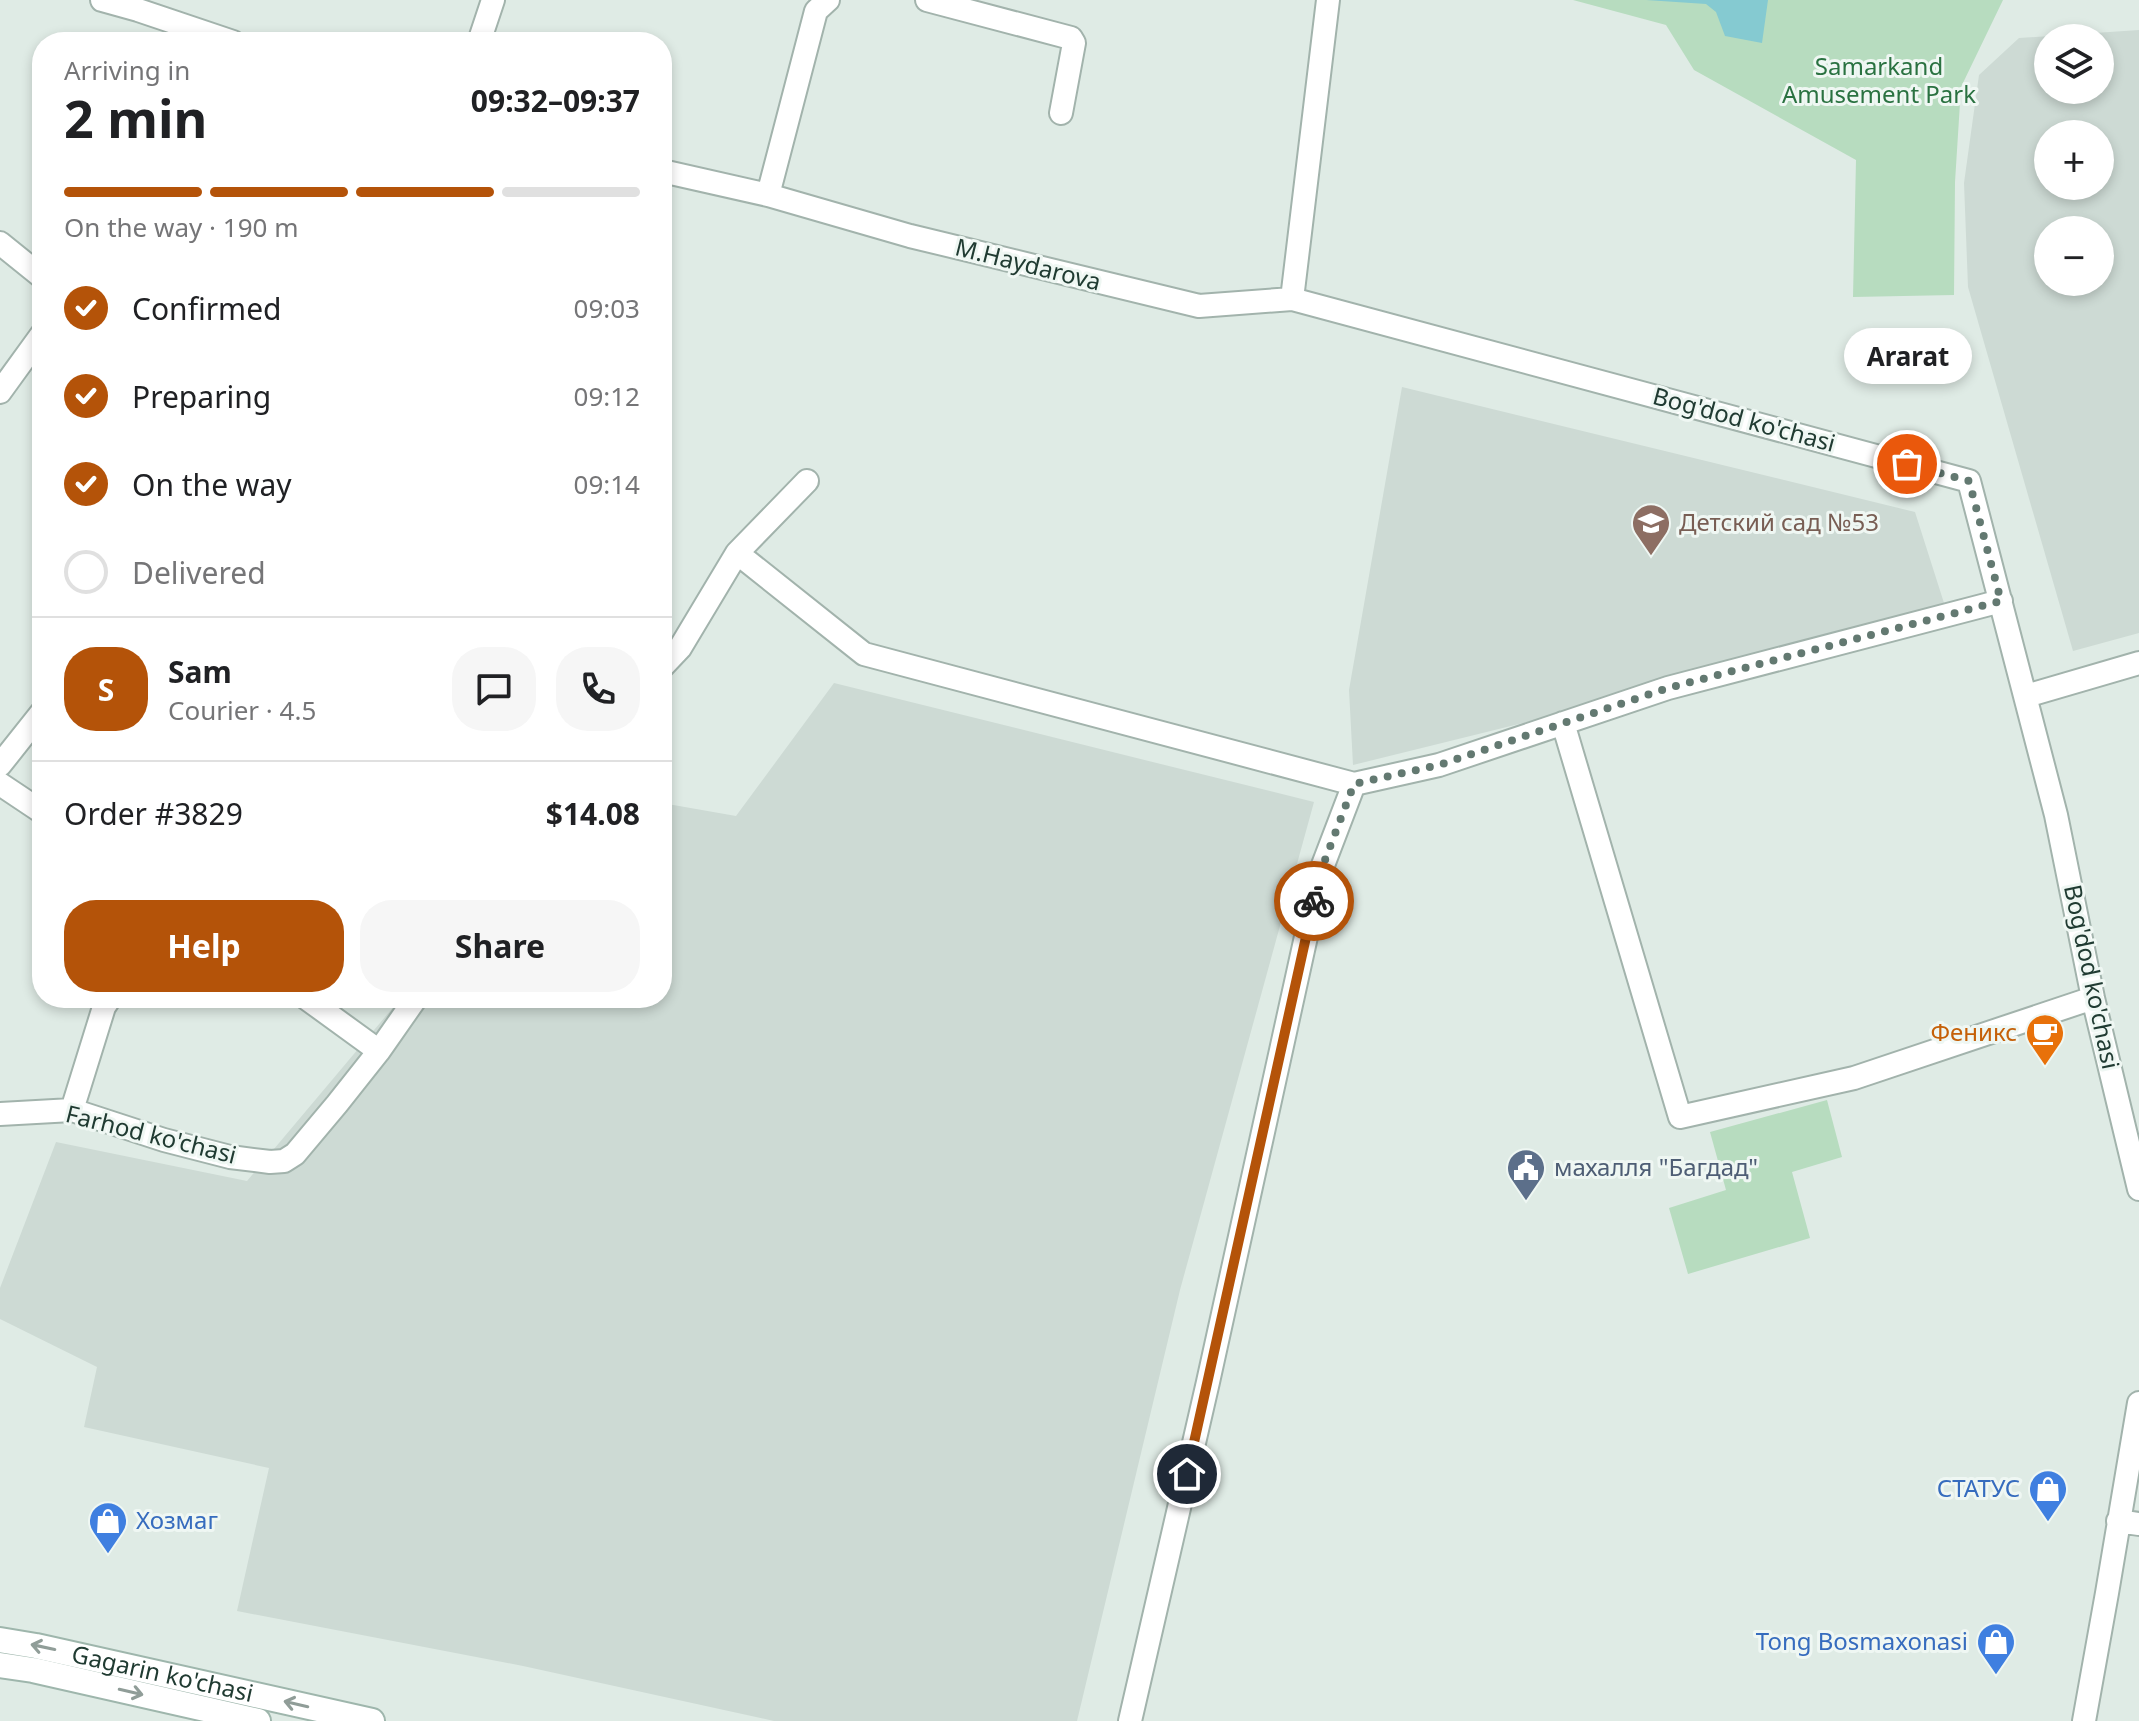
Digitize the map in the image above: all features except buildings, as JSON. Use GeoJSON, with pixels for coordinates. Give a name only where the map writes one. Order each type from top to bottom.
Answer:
{"type":"FeatureCollection","features":[{"type":"Feature","properties":{"kind":"main road","name":"Gagarin ko'chasi"},"geometry":{"type":"LineString","coordinates":[[0,1640],[372,1721]]}},
{"type":"Feature","properties":{"kind":"main road","name":"Gagarin ko'chasi"},"geometry":{"type":"LineString","coordinates":[[0,1665],[258,1721]]}},
{"type":"Feature","properties":{"kind":"street"},"geometry":{"type":"LineString","coordinates":[[102,0],[203,32]]}},
{"type":"Feature","properties":{"kind":"street"},"geometry":{"type":"LineString","coordinates":[[482,32],[493,0]]}},
{"type":"Feature","properties":{"kind":"street"},"geometry":{"type":"LineString","coordinates":[[768,195],[816,11],[828,0]]}},
{"type":"Feature","properties":{"kind":"street"},"geometry":{"type":"LineString","coordinates":[[927,0],[1071,38],[1074,43],[1061,113]]}},
{"type":"Feature","properties":{"kind":"street"},"geometry":{"type":"LineString","coordinates":[[1292,299],[1328,0]]}},
{"type":"Feature","properties":{"kind":"street","name":"M.Haydarova"},"geometry":{"type":"LineString","coordinates":[[672,173],[768,195],[910,236],[1199,306],[1292,299]]}},
{"type":"Feature","properties":{"kind":"street"},"geometry":{"type":"LineString","coordinates":[[0,243],[32,269]]}},
{"type":"Feature","properties":{"kind":"street","name":"Bog'dod ko'chasi"},"geometry":{"type":"LineString","coordinates":[[1292,299],[1969,481],[2056,815],[2093,998],[2139,1189]]}},
{"type":"Feature","properties":{"kind":"street"},"geometry":{"type":"LineString","coordinates":[[0,392],[32,348]]}},
{"type":"Feature","properties":{"kind":"street"},"geometry":{"type":"LineString","coordinates":[[672,656],[737,553],[807,481]]}},
{"type":"Feature","properties":{"kind":"street"},"geometry":{"type":"LineString","coordinates":[[737,553],[864,654],[1354,784],[1439,765],[1668,688],[2001,601]]}},
{"type":"Feature","properties":{"kind":"street"},"geometry":{"type":"LineString","coordinates":[[2026,696],[2139,663]]}},
{"type":"Feature","properties":{"kind":"street"},"geometry":{"type":"LineString","coordinates":[[1563,723],[1680,1117],[1854,1078],[2093,998]]}},
{"type":"Feature","properties":{"kind":"street"},"geometry":{"type":"LineString","coordinates":[[0,765],[32,725]]}},
{"type":"Feature","properties":{"kind":"street"},"geometry":{"type":"LineString","coordinates":[[0,784],[32,805]]}},
{"type":"Feature","properties":{"kind":"street"},"geometry":{"type":"LineString","coordinates":[[1130,1721],[1320,873],[1354,784]]}},
{"type":"Feature","properties":{"kind":"street"},"geometry":{"type":"LineString","coordinates":[[72,1110],[104,1008]]}},
{"type":"Feature","properties":{"kind":"street"},"geometry":{"type":"LineString","coordinates":[[320,1008],[379,1051]]}},
{"type":"Feature","properties":{"kind":"street","name":"Farhod ko'chasi"},"geometry":{"type":"LineString","coordinates":[[0,1114],[72,1110],[164,1140],[230,1157],[284,1161],[295,1154],[379,1051],[409,1008]]}},
{"type":"Feature","properties":{"kind":"street"},"geometry":{"type":"LineString","coordinates":[[2084,1721],[2107,1593],[2129,1522],[2139,1403]]}},
{"type":"Feature","properties":{"kind":"shaded area"},"geometry":{"type":"Polygon","coordinates":[[[2139,30],[2139,633],[2073,651],[1968,287],[1964,183],[1979,75],[2019,38],[2034,37],[2034,104],[2114,104],[2114,32],[2139,30]]]}},
{"type":"Feature","properties":{"kind":"shaded area","name":"Детский сад №53"},"geometry":{"type":"Polygon","coordinates":[[[1402,387],[1915,512],[1944,603],[1685,683],[1353,765],[1349,690],[1402,387]]]}},
{"type":"Feature","properties":{"kind":"shaded area"},"geometry":{"type":"Polygon","coordinates":[[[834,683],[1314,802],[1180,1290],[1077,1721],[774,1721],[523,1666],[237,1611],[269,1468],[84,1427],[97,1367],[0,1319],[0,1288],[56,1142],[247,1181],[393,1008],[672,1008],[672,805],[736,816],[834,683]]]}},
{"type":"Feature","properties":{"kind":"green space","name":"Samarkand Amusement Park"},"geometry":{"type":"Polygon","coordinates":[[[1573,0],[2003,0],[1961,87],[1955,182],[1954,295],[1853,297],[1856,160],[1694,70],[1666,25],[1573,0]]]}},
{"type":"Feature","properties":{"kind":"green space"},"geometry":{"type":"Polygon","coordinates":[[[1827,1100],[1842,1157],[1792,1172],[1810,1238],[1688,1274],[1669,1208],[1726,1190],[1710,1132],[1827,1100]]]}},
{"type":"Feature","properties":{"kind":"water"},"geometry":{"type":"Polygon","coordinates":[[[1646,0],[1768,0],[1762,43],[1725,36],[1716,12],[1706,4],[1646,0]]]}},
{"type":"Feature","properties":{"kind":"way so far"},"geometry":{"type":"LineString","coordinates":[[1314,901],[1320,873],[1354,784],[1439,765],[1668,688],[2001,601],[1969,481],[1907,464]]}},
{"type":"Feature","properties":{"kind":"place","name":"Ararat"},"geometry":{"type":"Point","coordinates":[1907,464]}},
{"type":"Feature","properties":{"kind":"place","name":"Детский сад №53"},"geometry":{"type":"Point","coordinates":[1651,557]}},
{"type":"Feature","properties":{"kind":"place","name":"Феникс"},"geometry":{"type":"Point","coordinates":[2045,1067]}},
{"type":"Feature","properties":{"kind":"place","name":"махалля \"Багдад\""},"geometry":{"type":"Point","coordinates":[1526,1202]}},
{"type":"Feature","properties":{"kind":"place","name":"СТАТУС"},"geometry":{"type":"Point","coordinates":[2048,1523]}},
{"type":"Feature","properties":{"kind":"place","name":"Хозмаг"},"geometry":{"type":"Point","coordinates":[108,1555]}},
{"type":"Feature","properties":{"kind":"place","name":"Tong Bosmaxonasi"},"geometry":{"type":"Point","coordinates":[1996,1676]}},
{"type":"Feature","properties":{"kind":"route"},"geometry":{"type":"LineString","coordinates":[[1187,1474],[1314,901]]}}]}
